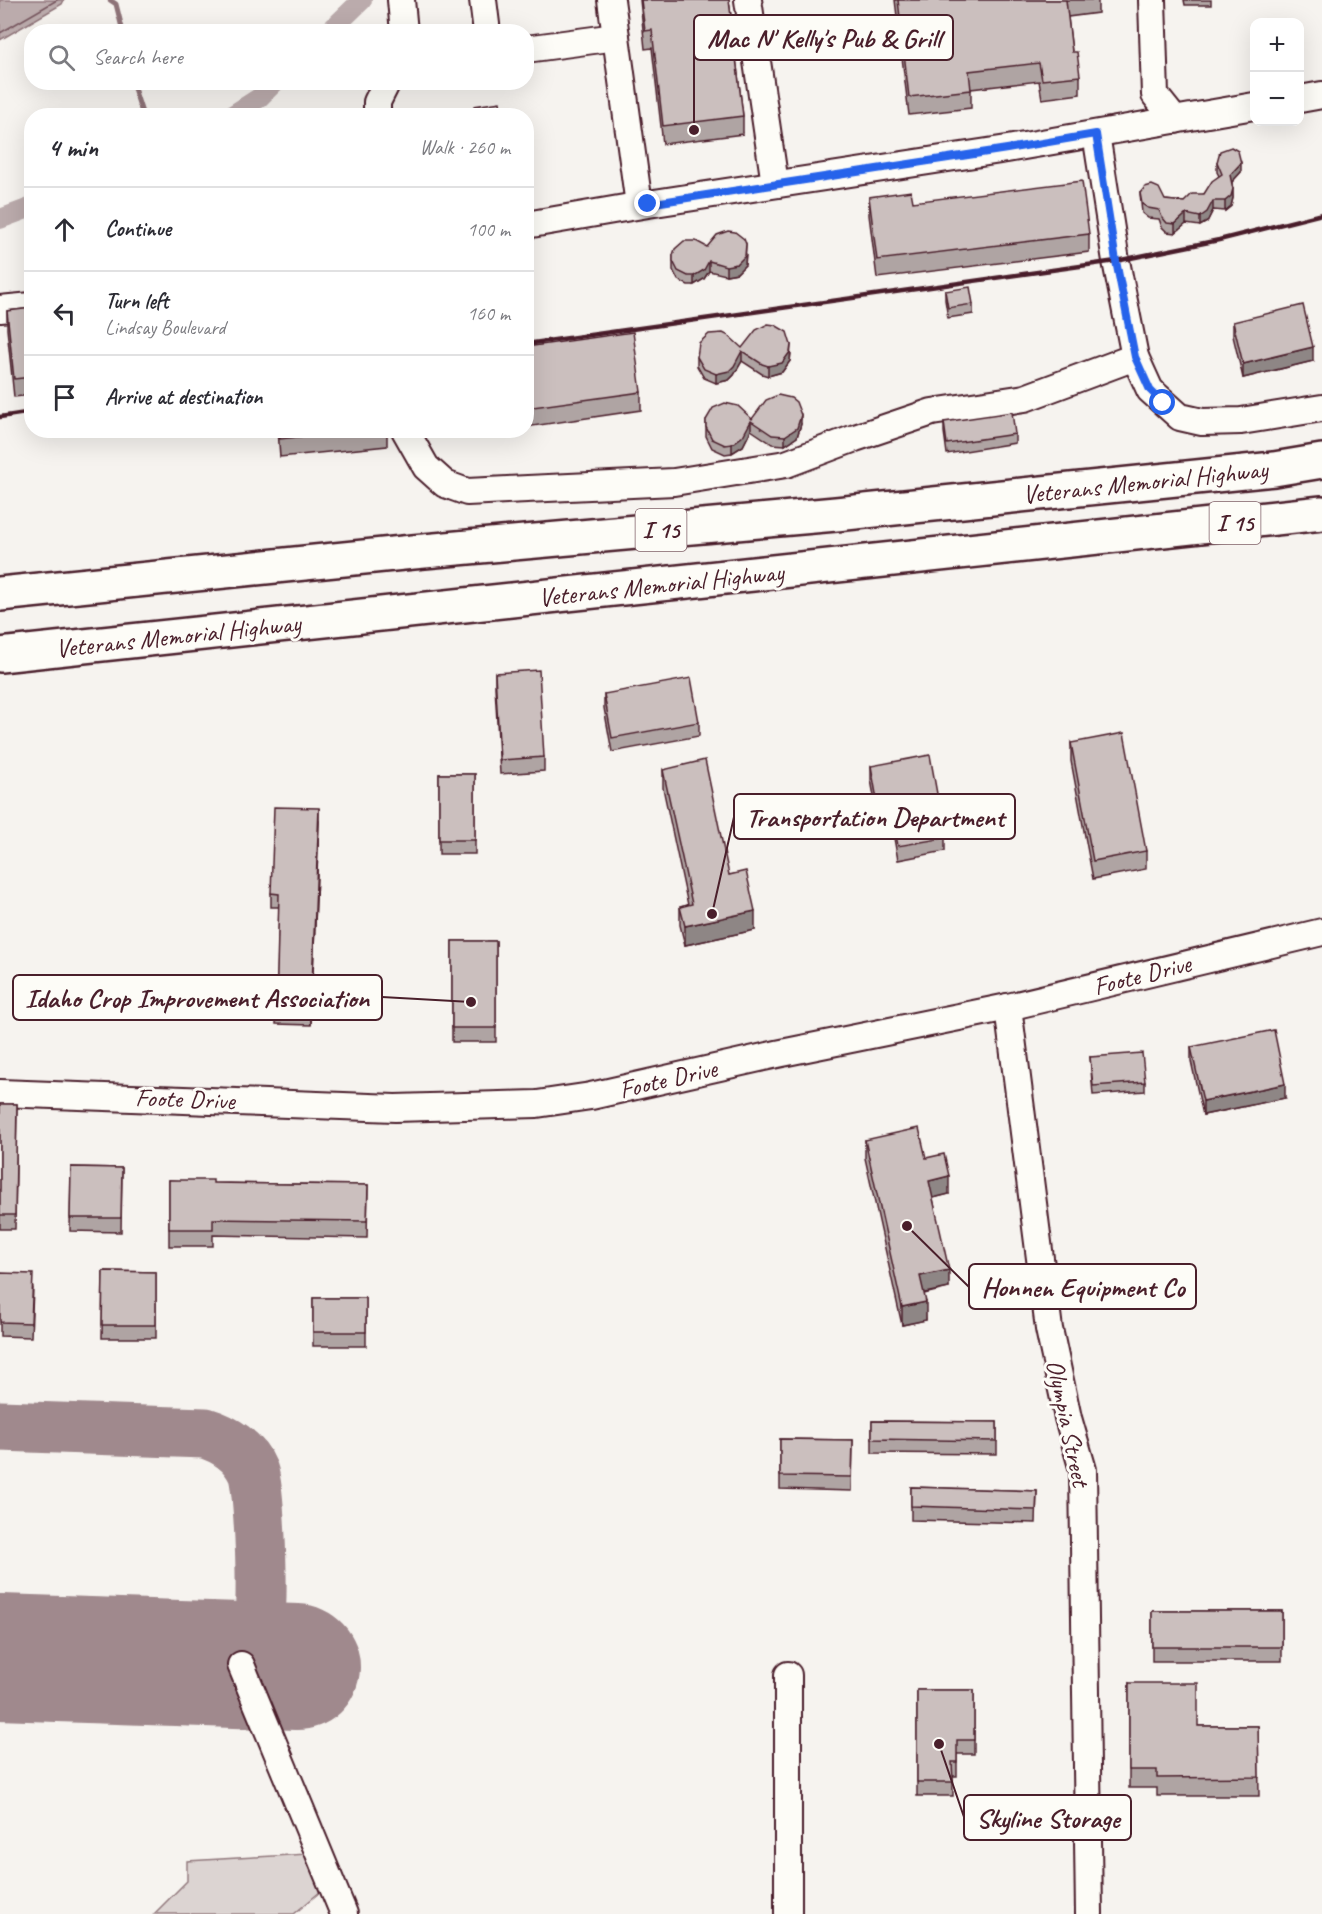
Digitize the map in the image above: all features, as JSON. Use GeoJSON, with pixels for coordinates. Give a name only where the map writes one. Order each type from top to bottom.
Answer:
{"type":"FeatureCollection","features":[{"type":"Feature","properties":{"kind":"highway","name":"Veterans Memorial Highway"},"geometry":{"type":"LineString","coordinates":[[0,594],[413,552],[836,514],[1262,470],[1322,461]]}},
{"type":"Feature","properties":{"kind":"highway","name":"Veterans Memorial Highway"},"geometry":{"type":"LineString","coordinates":[[0,655],[1322,513]]}},
{"type":"Feature","properties":{"kind":"street"},"geometry":{"type":"LineString","coordinates":[[401,0],[403,24]]}},
{"type":"Feature","properties":{"kind":"street"},"geometry":{"type":"LineString","coordinates":[[483,0],[486,24]]}},
{"type":"Feature","properties":{"kind":"street"},"geometry":{"type":"LineString","coordinates":[[611,0],[639,205]]}},
{"type":"Feature","properties":{"kind":"street"},"geometry":{"type":"LineString","coordinates":[[748,0],[775,184]]}},
{"type":"Feature","properties":{"kind":"street"},"geometry":{"type":"LineString","coordinates":[[1152,0],[1155,95],[1176,120]]}},
{"type":"Feature","properties":{"kind":"street"},"geometry":{"type":"LineString","coordinates":[[534,48],[616,37]]}},
{"type":"Feature","properties":{"kind":"street"},"geometry":{"type":"LineString","coordinates":[[377,108],[377,102],[383,90]]}},
{"type":"Feature","properties":{"kind":"street"},"geometry":{"type":"LineString","coordinates":[[1304,98],[1322,94]]}},
{"type":"Feature","properties":{"kind":"street"},"geometry":{"type":"LineString","coordinates":[[534,224],[639,205],[1007,149],[1250,107]]}},
{"type":"Feature","properties":{"kind":"street"},"geometry":{"type":"LineString","coordinates":[[1096,134],[1116,261],[1135,357],[1150,390],[1180,417],[1202,422],[1241,421],[1322,408]]}},
{"type":"Feature","properties":{"kind":"street"},"geometry":{"type":"LineString","coordinates":[[0,309],[24,307]]}},
{"type":"Feature","properties":{"kind":"street"},"geometry":{"type":"LineString","coordinates":[[410,438],[426,467],[445,484],[467,492],[674,482],[786,464],[932,412],[1025,398],[1135,357]]}},
{"type":"Feature","properties":{"kind":"street","name":"Foote Drive"},"geometry":{"type":"LineString","coordinates":[[0,1092],[395,1108],[537,1104],[591,1096],[777,1054],[1008,1007],[1322,932]]}},
{"type":"Feature","properties":{"kind":"street","name":"Olympia Street"},"geometry":{"type":"LineString","coordinates":[[1008,1007],[1049,1329],[1068,1418],[1083,1470],[1089,1914]]}},
{"type":"Feature","properties":{"kind":"street"},"geometry":{"type":"LineString","coordinates":[[241,1665],[344,1914]]}},
{"type":"Feature","properties":{"kind":"street"},"geometry":{"type":"LineString","coordinates":[[788,1675],[788,1914]]}},
{"type":"Feature","properties":{"kind":"shaded area"},"geometry":{"type":"Polygon","coordinates":[[[308,1854],[321,1891],[294,1914],[154,1914],[187,1881],[187,1861],[308,1854]]]}},
{"type":"Feature","properties":{"kind":"water"},"geometry":{"type":"Polygon","coordinates":[[[0,0],[64,0],[62,4],[0,40],[0,0]]]}},
{"type":"Feature","properties":{"kind":"building"},"geometry":{"type":"Polygon","coordinates":[[[641,0],[729,0],[743,116],[663,126],[652,30],[645,31],[641,0]]]}},
{"type":"Feature","properties":{"kind":"building"},"geometry":{"type":"Polygon","coordinates":[[[898,0],[1066,0],[1072,52],[1077,52],[1080,76],[1042,80],[1039,63],[969,71],[971,90],[909,97],[898,0]]]}},
{"type":"Feature","properties":{"kind":"building"},"geometry":{"type":"Polygon","coordinates":[[[500,102],[501,108],[474,108],[474,106],[500,102]]]}},
{"type":"Feature","properties":{"kind":"building"},"geometry":{"type":"Polygon","coordinates":[[[1231,147],[1238,151],[1241,163],[1230,175],[1233,189],[1231,196],[1225,201],[1213,201],[1207,212],[1200,217],[1186,214],[1175,224],[1167,223],[1159,210],[1142,204],[1140,193],[1145,187],[1152,185],[1159,188],[1165,200],[1184,202],[1192,194],[1204,194],[1212,181],[1222,174],[1217,162],[1220,151],[1231,147]]]}},
{"type":"Feature","properties":{"kind":"building"},"geometry":{"type":"Polygon","coordinates":[[[1082,181],[1089,234],[877,260],[869,197],[911,191],[913,202],[1082,181]]]}},
{"type":"Feature","properties":{"kind":"building"},"geometry":{"type":"Polygon","coordinates":[[[728,231],[735,232],[744,239],[746,244],[745,256],[737,264],[726,266],[709,261],[704,270],[694,276],[678,271],[673,255],[675,249],[684,241],[696,241],[707,247],[717,235],[728,231]]]}},
{"type":"Feature","properties":{"kind":"building"},"geometry":{"type":"Polygon","coordinates":[[[970,287],[973,304],[948,308],[945,291],[970,287]]]}},
{"type":"Feature","properties":{"kind":"building"},"geometry":{"type":"Polygon","coordinates":[[[1303,305],[1313,347],[1243,364],[1233,322],[1303,305]]]}},
{"type":"Feature","properties":{"kind":"building"},"geometry":{"type":"Polygon","coordinates":[[[24,309],[24,378],[14,379],[7,311],[24,309]]]}},
{"type":"Feature","properties":{"kind":"building"},"geometry":{"type":"Polygon","coordinates":[[[768,324],[787,332],[791,345],[790,352],[782,363],[768,366],[742,351],[729,371],[716,374],[704,369],[697,357],[699,343],[709,334],[723,333],[742,348],[756,330],[768,324]]]}},
{"type":"Feature","properties":{"kind":"building"},"geometry":{"type":"Polygon","coordinates":[[[633,332],[641,392],[534,407],[534,346],[633,332]]]}},
{"type":"Feature","properties":{"kind":"building"},"geometry":{"type":"Polygon","coordinates":[[[778,395],[791,398],[796,402],[801,415],[797,428],[785,436],[772,435],[751,421],[743,436],[732,444],[725,445],[712,439],[706,427],[706,420],[713,408],[725,403],[738,406],[752,419],[766,400],[778,395]]]}},
{"type":"Feature","properties":{"kind":"building"},"geometry":{"type":"Polygon","coordinates":[[[1012,412],[1015,434],[947,444],[944,422],[1012,412]]]}},
{"type":"Feature","properties":{"kind":"building"},"geometry":{"type":"Polygon","coordinates":[[[539,670],[544,757],[500,760],[495,673],[539,670]]]}},
{"type":"Feature","properties":{"kind":"building"},"geometry":{"type":"Polygon","coordinates":[[[691,678],[699,722],[612,738],[604,694],[691,678]]]}},
{"type":"Feature","properties":{"kind":"building"},"geometry":{"type":"Polygon","coordinates":[[[1124,733],[1146,851],[1093,861],[1071,743],[1124,733]]]}},
{"type":"Feature","properties":{"kind":"building"},"geometry":{"type":"Polygon","coordinates":[[[930,755],[945,838],[898,846],[891,808],[879,811],[871,766],[930,755]]]}},
{"type":"Feature","properties":{"kind":"building"},"geometry":{"type":"Polygon","coordinates":[[[705,760],[729,875],[746,871],[755,911],[685,926],[680,907],[692,904],[663,770],[705,760]]]}},
{"type":"Feature","properties":{"kind":"building"},"geometry":{"type":"Polygon","coordinates":[[[439,774],[475,774],[475,840],[439,840],[439,774]]]}},
{"type":"Feature","properties":{"kind":"building"},"geometry":{"type":"Polygon","coordinates":[[[274,807],[319,808],[311,1011],[276,1010],[279,894],[271,893],[274,807]]]}},
{"type":"Feature","properties":{"kind":"building"},"geometry":{"type":"Polygon","coordinates":[[[452,941],[496,941],[496,1028],[452,1028],[452,941]]]}},
{"type":"Feature","properties":{"kind":"building"},"geometry":{"type":"Polygon","coordinates":[[[1274,1030],[1285,1084],[1203,1101],[1191,1047],[1274,1030]]]}},
{"type":"Feature","properties":{"kind":"building"},"geometry":{"type":"Polygon","coordinates":[[[1142,1053],[1145,1082],[1093,1086],[1090,1057],[1142,1053]]]}},
{"type":"Feature","properties":{"kind":"building"},"geometry":{"type":"Polygon","coordinates":[[[0,1104],[17,1104],[15,1215],[0,1215],[0,1104]]]}},
{"type":"Feature","properties":{"kind":"building"},"geometry":{"type":"Polygon","coordinates":[[[919,1128],[926,1158],[944,1154],[949,1176],[929,1181],[949,1270],[920,1276],[926,1302],[902,1307],[865,1140],[919,1128]]]}},
{"type":"Feature","properties":{"kind":"building"},"geometry":{"type":"Polygon","coordinates":[[[71,1167],[122,1168],[121,1218],[70,1218],[71,1167]]]}},
{"type":"Feature","properties":{"kind":"building"},"geometry":{"type":"Polygon","coordinates":[[[169,1180],[213,1180],[213,1183],[368,1185],[367,1221],[213,1219],[213,1229],[169,1229],[169,1180]]]}},
{"type":"Feature","properties":{"kind":"building"},"geometry":{"type":"Polygon","coordinates":[[[103,1271],[156,1272],[156,1325],[102,1325],[103,1271]]]}},
{"type":"Feature","properties":{"kind":"building"},"geometry":{"type":"Polygon","coordinates":[[[0,1273],[33,1274],[31,1323],[0,1322],[0,1273]]]}},
{"type":"Feature","properties":{"kind":"building"},"geometry":{"type":"Polygon","coordinates":[[[313,1298],[366,1298],[366,1332],[313,1332],[313,1298]]]}},
{"type":"Feature","properties":{"kind":"building"},"geometry":{"type":"Polygon","coordinates":[[[872,1421],[997,1422],[997,1441],[872,1439],[872,1421]]]}},
{"type":"Feature","properties":{"kind":"building"},"geometry":{"type":"Polygon","coordinates":[[[780,1439],[853,1440],[852,1477],[780,1476],[780,1439]]]}},
{"type":"Feature","properties":{"kind":"building"},"geometry":{"type":"Polygon","coordinates":[[[911,1487],[1037,1491],[1036,1510],[911,1506],[911,1487]]]}},
{"type":"Feature","properties":{"kind":"building"},"geometry":{"type":"Polygon","coordinates":[[[1152,1611],[1282,1611],[1282,1647],[1152,1647],[1152,1611]]]}},
{"type":"Feature","properties":{"kind":"building"},"geometry":{"type":"Polygon","coordinates":[[[1129,1683],[1198,1683],[1198,1726],[1258,1726],[1259,1777],[1157,1778],[1157,1770],[1129,1770],[1129,1683]]]}},
{"type":"Feature","properties":{"kind":"building"},"geometry":{"type":"Polygon","coordinates":[[[917,1690],[974,1690],[974,1740],[957,1740],[957,1762],[952,1762],[953,1782],[917,1782],[917,1690]]]}},
{"type":"Feature","properties":{"kind":"waterway"},"geometry":{"type":"LineString","coordinates":[[110,0],[116,4],[121,24]]}},
{"type":"Feature","properties":{"kind":"waterway"},"geometry":{"type":"LineString","coordinates":[[337,24],[362,0]]}},
{"type":"Feature","properties":{"kind":"waterway"},"geometry":{"type":"LineString","coordinates":[[135,90],[140,108]]}},
{"type":"Feature","properties":{"kind":"waterway"},"geometry":{"type":"LineString","coordinates":[[243,108],[267,90]]}},
{"type":"Feature","properties":{"kind":"waterway"},"geometry":{"type":"LineString","coordinates":[[0,219],[24,210]]}},
{"type":"Feature","properties":{"kind":"taxiway"},"geometry":{"type":"LineString","coordinates":[[0,1426],[205,1433],[227,1442],[245,1458],[253,1472],[256,1484],[261,1555],[261,1606],[257,1636],[251,1647],[240,1657],[224,1664]]}},
{"type":"Feature","properties":{"kind":"runway"},"geometry":{"type":"LineString","coordinates":[[0,1657],[297,1667]]}},
{"type":"Feature","properties":{"kind":"railway"},"geometry":{"type":"LineString","coordinates":[[534,343],[1116,261],[1219,240],[1322,214]]}},
{"type":"Feature","properties":{"kind":"railway"},"geometry":{"type":"LineString","coordinates":[[0,417],[24,413]]}},
{"type":"Feature","properties":{"kind":"place","name":"Mac N' Kelly's Pub & Grill"},"geometry":{"type":"Point","coordinates":[694,130]}},
{"type":"Feature","properties":{"kind":"place","name":"Transportation Department"},"geometry":{"type":"Point","coordinates":[712,914]}},
{"type":"Feature","properties":{"kind":"place","name":"Idaho Crop Improvement Association"},"geometry":{"type":"Point","coordinates":[471,1002]}},
{"type":"Feature","properties":{"kind":"place","name":"Honnen Equipment Co"},"geometry":{"type":"Point","coordinates":[907,1226]}},
{"type":"Feature","properties":{"kind":"place","name":"Skyline Storage"},"geometry":{"type":"Point","coordinates":[939,1744]}},
{"type":"Feature","properties":{"kind":"route"},"geometry":{"type":"LineString","coordinates":[[648,204],[1096,134],[1116,261],[1135,357],[1150,390],[1163,403]]}}]}
